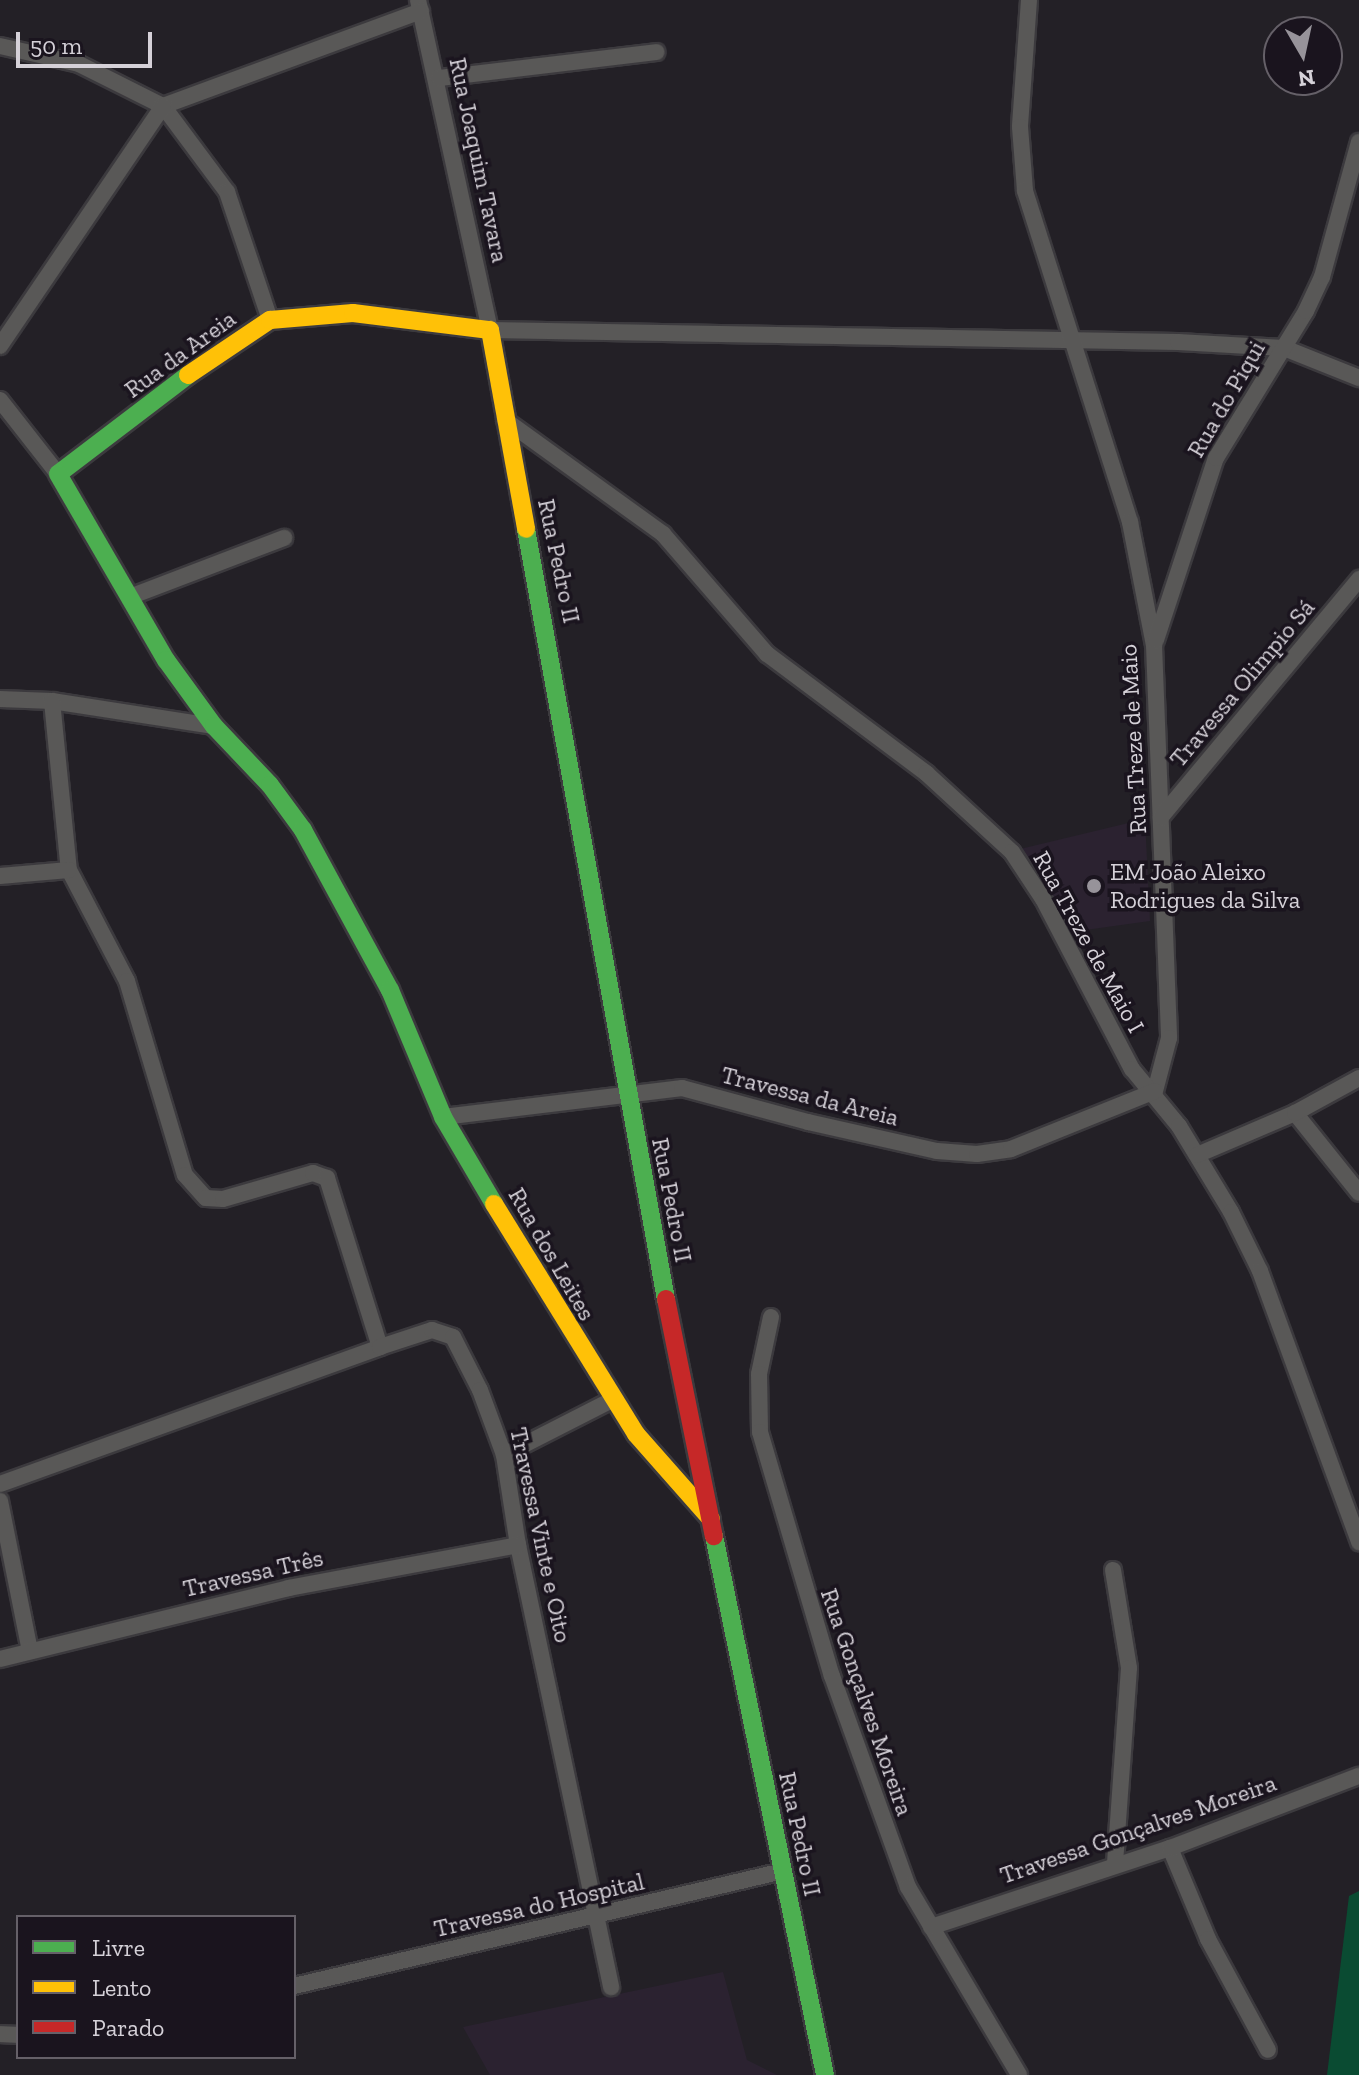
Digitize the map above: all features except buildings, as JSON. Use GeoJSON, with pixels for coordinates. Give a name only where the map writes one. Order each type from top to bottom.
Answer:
{"type":"FeatureCollection","features":[{"type":"Feature","properties":{"kind":"street","name":"Rua Treze de Maio"},"geometry":{"type":"LineString","coordinates":[[1029,0],[1021,160],[1025,191],[1130,522],[1154,645],[1169,1038],[1155,1091]]}},
{"type":"Feature","properties":{"kind":"street"},"geometry":{"type":"LineString","coordinates":[[0,346],[163,106],[420,5]]}},
{"type":"Feature","properties":{"kind":"street","name":"Rua Joaquim Tavara"},"geometry":{"type":"LineString","coordinates":[[420,5],[439,78],[490,330]]}},
{"type":"Feature","properties":{"kind":"street"},"geometry":{"type":"LineString","coordinates":[[0,46],[79,64],[163,106],[207,158],[227,192],[270,320]]}},
{"type":"Feature","properties":{"kind":"street"},"geometry":{"type":"LineString","coordinates":[[439,78],[656,52]]}},
{"type":"Feature","properties":{"kind":"street","name":"Rua do Piqui"},"geometry":{"type":"LineString","coordinates":[[1154,645],[1216,458],[1284,348],[1322,277],[1359,142]]}},
{"type":"Feature","properties":{"kind":"street","name":"Rua da Areia"},"geometry":{"type":"LineString","coordinates":[[58,474],[214,355],[270,320],[353,313],[490,330]]}},
{"type":"Feature","properties":{"kind":"street"},"geometry":{"type":"LineString","coordinates":[[490,330],[1071,338],[1284,348],[1359,378]]}},
{"type":"Feature","properties":{"kind":"street","name":"Rua Pedro II"},"geometry":{"type":"LineString","coordinates":[[490,330],[504,419],[546,615],[627,1091],[825,2075]]}},
{"type":"Feature","properties":{"kind":"street"},"geometry":{"type":"LineString","coordinates":[[0,400],[58,474]]}},
{"type":"Feature","properties":{"kind":"street","name":"Rua Treze de Maio I"},"geometry":{"type":"LineString","coordinates":[[504,419],[663,534],[767,654],[979,817],[1012,852],[1043,899],[1132,1069],[1155,1091]]}},
{"type":"Feature","properties":{"kind":"street","name":"Rua dos Leites"},"geometry":{"type":"LineString","coordinates":[[58,474],[132,596],[166,660],[214,726],[270,785],[303,830],[390,990],[443,1117],[612,1400],[711,1519]]}},
{"type":"Feature","properties":{"kind":"street"},"geometry":{"type":"LineString","coordinates":[[132,596],[284,538]]}},
{"type":"Feature","properties":{"kind":"street","name":"Travessa Olimpio Sá"},"geometry":{"type":"LineString","coordinates":[[1161,817],[1359,579]]}},
{"type":"Feature","properties":{"kind":"street"},"geometry":{"type":"LineString","coordinates":[[0,699],[52,701],[214,726]]}},
{"type":"Feature","properties":{"kind":"street"},"geometry":{"type":"LineString","coordinates":[[52,701],[69,870],[127,981],[175,1151],[195,1190],[206,1198],[223,1199],[321,1174],[339,1207],[380,1347]]}},
{"type":"Feature","properties":{"kind":"street"},"geometry":{"type":"LineString","coordinates":[[0,876],[69,870]]}},
{"type":"Feature","properties":{"kind":"street"},"geometry":{"type":"LineString","coordinates":[[1197,1155],[1295,1113],[1359,1078]]}},
{"type":"Feature","properties":{"kind":"street","name":"Travessa da Areia"},"geometry":{"type":"LineString","coordinates":[[443,1117],[627,1091],[682,1088],[909,1145],[977,1154],[1024,1144],[1155,1091]]}},
{"type":"Feature","properties":{"kind":"street"},"geometry":{"type":"LineString","coordinates":[[1155,1091],[1197,1155],[1260,1271],[1359,1542]]}},
{"type":"Feature","properties":{"kind":"street"},"geometry":{"type":"LineString","coordinates":[[1295,1113],[1359,1193]]}},
{"type":"Feature","properties":{"kind":"street","name":"Rua Gonçalves Moreira"},"geometry":{"type":"LineString","coordinates":[[771,1317],[757,1396],[773,1488],[871,1795],[908,1887],[1019,2075]]}},
{"type":"Feature","properties":{"kind":"street","name":"Travessa Vinte e Oito"},"geometry":{"type":"LineString","coordinates":[[0,1484],[432,1330],[453,1337],[480,1390],[504,1455],[518,1545],[611,1987]]}},
{"type":"Feature","properties":{"kind":"street"},"geometry":{"type":"LineString","coordinates":[[504,1455],[612,1400]]}},
{"type":"Feature","properties":{"kind":"street"},"geometry":{"type":"LineString","coordinates":[[0,1501],[30,1651]]}},
{"type":"Feature","properties":{"kind":"street","name":"Travessa Três"},"geometry":{"type":"LineString","coordinates":[[0,1659],[289,1588],[518,1545]]}},
{"type":"Feature","properties":{"kind":"street"},"geometry":{"type":"LineString","coordinates":[[1113,1570],[1129,1668],[1115,1865]]}},
{"type":"Feature","properties":{"kind":"street","name":"Travessa Gonçalves Moreira"},"geometry":{"type":"LineString","coordinates":[[931,1927],[1170,1848],[1359,1776]]}},
{"type":"Feature","properties":{"kind":"street"},"geometry":{"type":"LineString","coordinates":[[1170,1848],[1208,1939],[1268,2050]]}},
{"type":"Feature","properties":{"kind":"street","name":"Travessa do Hospital"},"geometry":{"type":"LineString","coordinates":[[299,1985],[783,1871]]}},
{"type":"Feature","properties":{"kind":"shaded area","name":"EM João Aleixo Rodrigues da Silva"},"geometry":{"type":"Polygon","coordinates":[[[1145,819],[1150,921],[1071,932],[1016,850],[1145,819]]]}},
{"type":"Feature","properties":{"kind":"shaded area"},"geometry":{"type":"Polygon","coordinates":[[[723,1972],[747,2060],[777,2075],[490,2075],[463,2027],[723,1972]]]}},
{"type":"Feature","properties":{"kind":"green space"},"geometry":{"type":"Polygon","coordinates":[[[1359,1891],[1359,2075],[1327,2075],[1349,1896],[1359,1891]]]}},
{"type":"Feature","properties":{"kind":"traffic: fast"},"geometry":{"type":"LineString","coordinates":[[188,375],[58,474],[166,660],[214,726],[270,785],[303,830],[390,990],[443,1117],[494,1204]]}},
{"type":"Feature","properties":{"kind":"traffic: fast"},"geometry":{"type":"LineString","coordinates":[[526,529],[666,1299]]}},
{"type":"Feature","properties":{"kind":"traffic: fast"},"geometry":{"type":"LineString","coordinates":[[714,1536],[825,2075]]}},
{"type":"Feature","properties":{"kind":"traffic: slow"},"geometry":{"type":"LineString","coordinates":[[188,375],[270,320],[353,313],[490,330],[526,529]]}},
{"type":"Feature","properties":{"kind":"traffic: slow"},"geometry":{"type":"LineString","coordinates":[[494,1204],[636,1434],[711,1519]]}},
{"type":"Feature","properties":{"kind":"traffic: jam"},"geometry":{"type":"LineString","coordinates":[[666,1299],[714,1536]]}},
{"type":"Feature","properties":{"kind":"place","name":"EM João Aleixo Rodrigues da Silva"},"geometry":{"type":"Point","coordinates":[1094,886]}}]}
